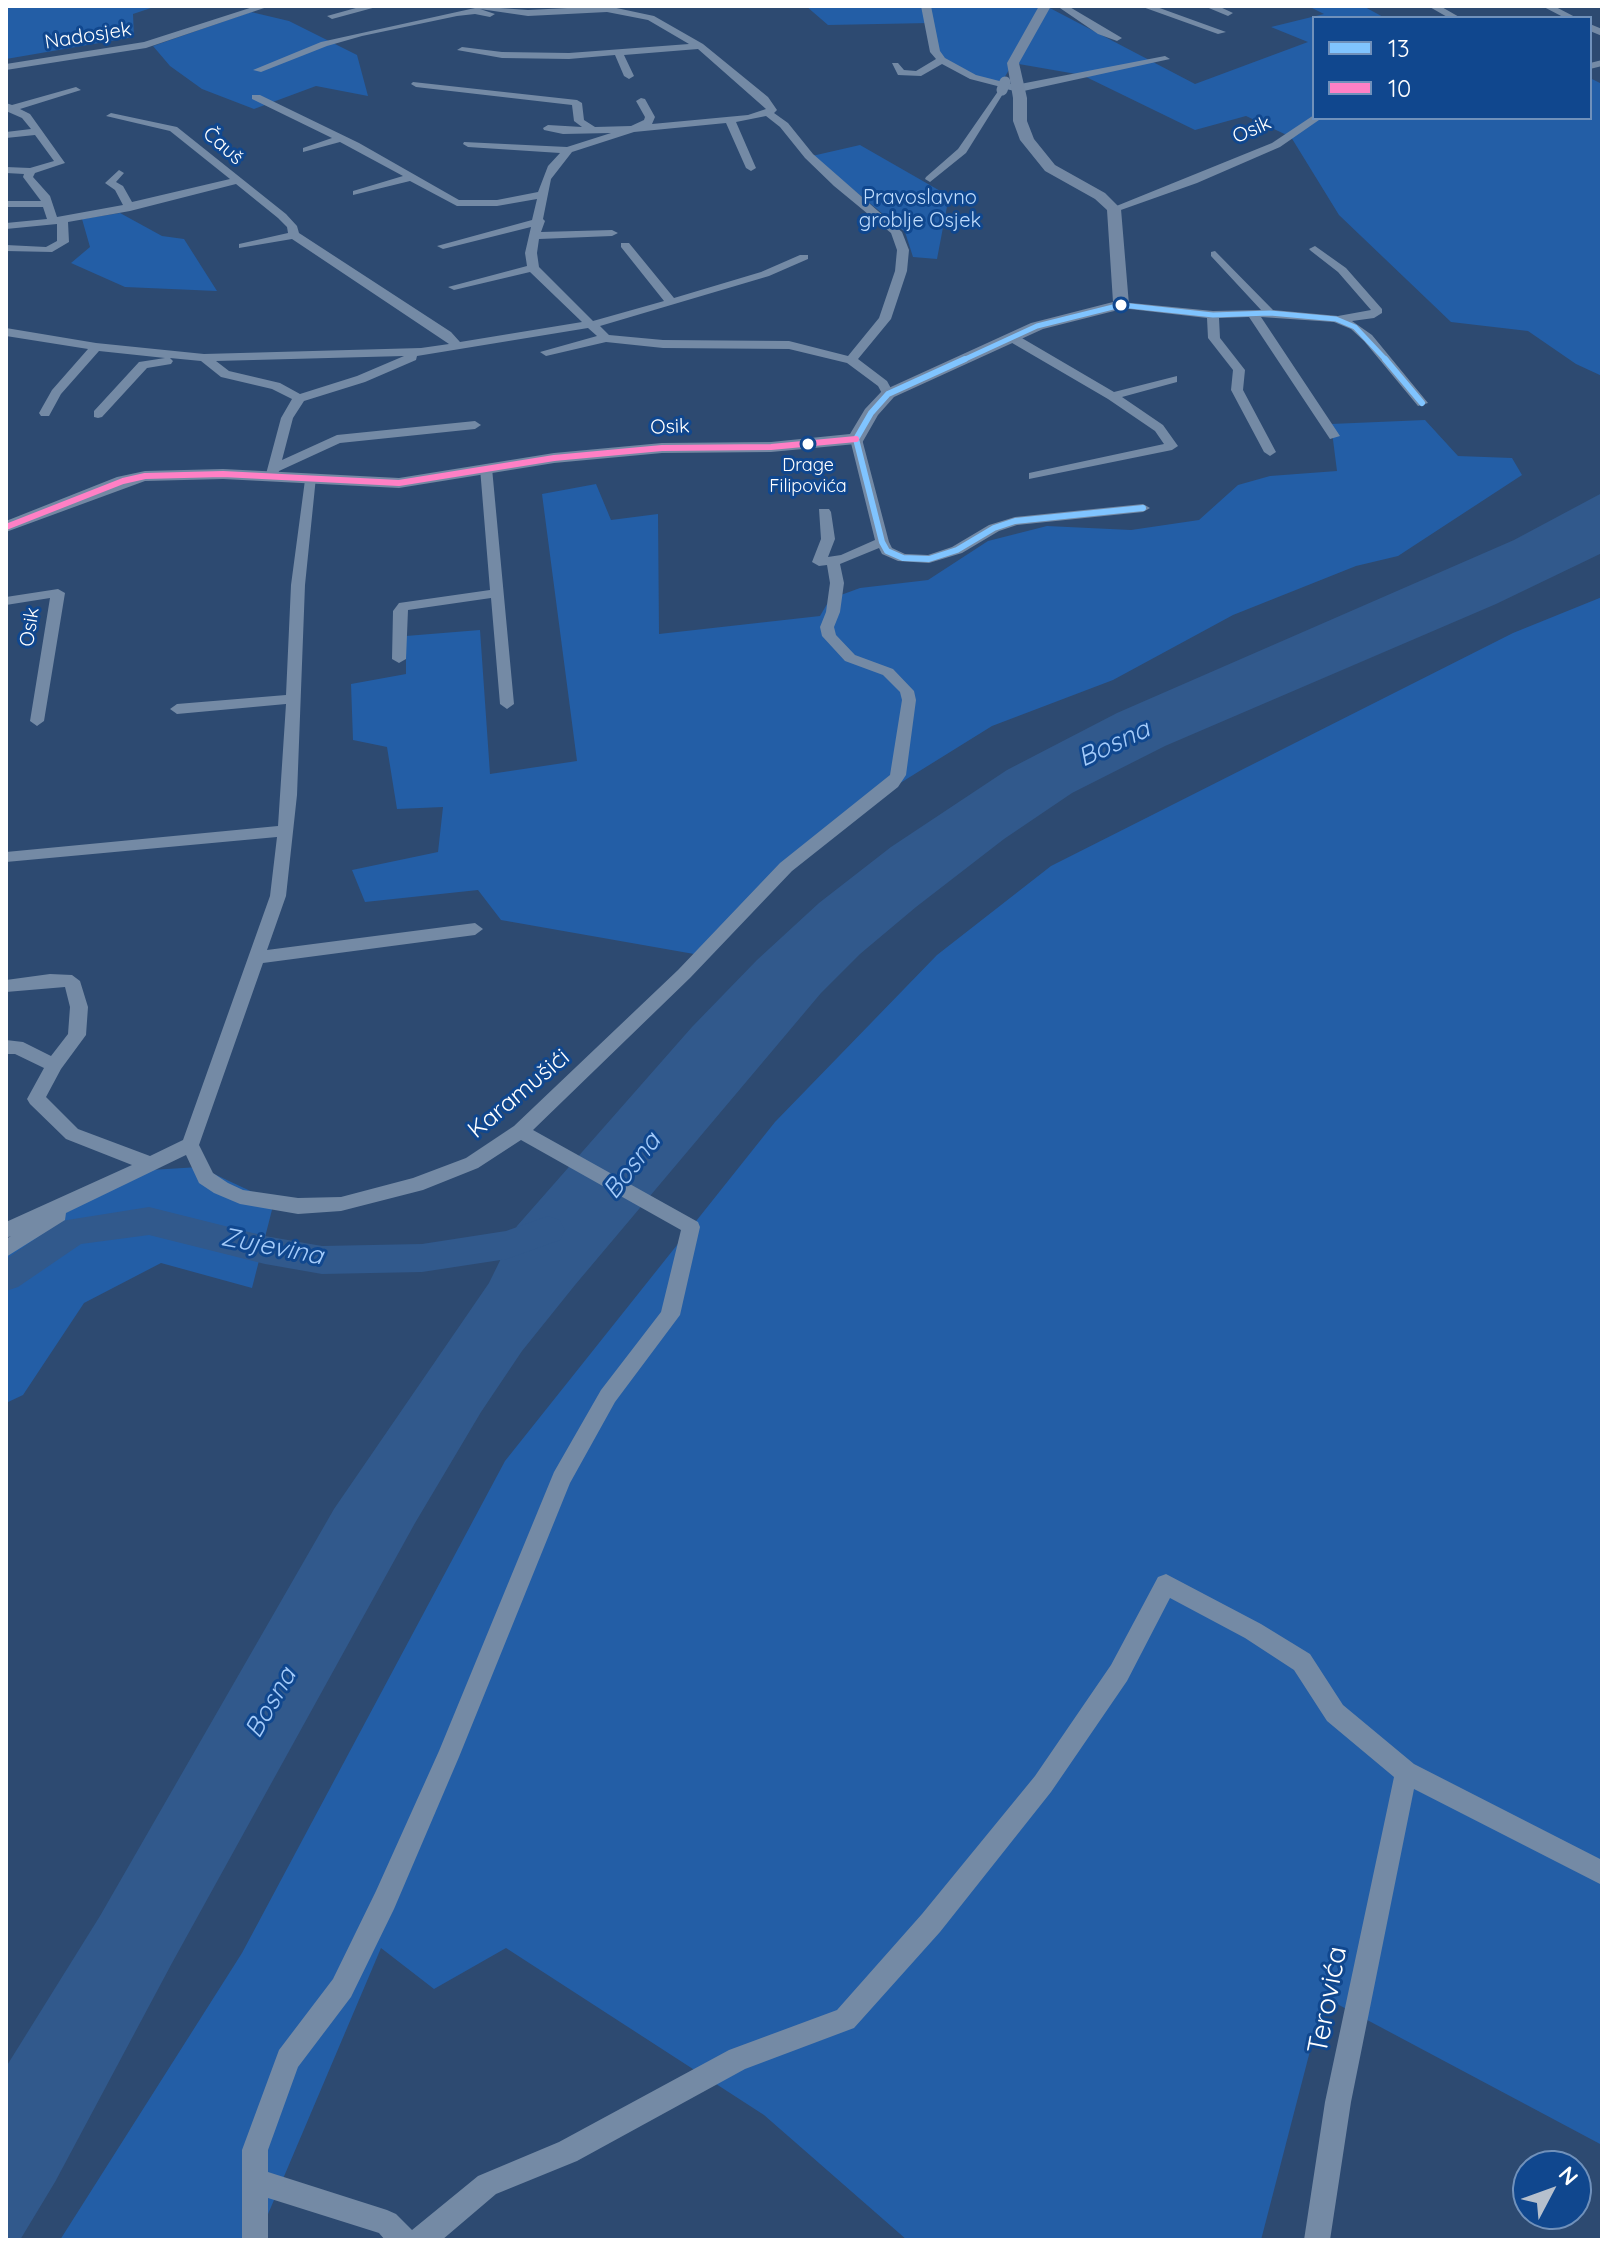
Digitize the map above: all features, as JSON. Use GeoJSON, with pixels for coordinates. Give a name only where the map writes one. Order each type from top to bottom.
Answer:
{"type":"FeatureCollection","features":[{"type":"Feature","properties":{"kind":"main road"},"geometry":{"type":"LineString","coordinates":[[856,439],[871,413],[888,394],[1011,337],[1058,319],[1121,305],[1114,209],[1100,196],[1050,168],[1027,140],[1011,87],[1013,63],[1045,6]]}},
{"type":"Feature","properties":{"kind":"main road","name":"Osik"},"geometry":{"type":"LineString","coordinates":[[6,527],[123,481],[170,473],[273,472],[311,480],[399,483],[486,468],[662,448],[771,447],[856,439]]}},
{"type":"Feature","properties":{"kind":"street","name":"Nadosjek"},"geometry":{"type":"LineString","coordinates":[[6,67],[146,45],[265,6]]}},
{"type":"Feature","properties":{"kind":"street"},"geometry":{"type":"LineString","coordinates":[[332,16],[375,6]]}},
{"type":"Feature","properties":{"kind":"street"},"geometry":{"type":"LineString","coordinates":[[477,6],[528,13]]}},
{"type":"Feature","properties":{"kind":"street"},"geometry":{"type":"LineString","coordinates":[[623,6],[636,14]]}},
{"type":"Feature","properties":{"kind":"street"},"geometry":{"type":"LineString","coordinates":[[926,6],[935,52],[942,60],[973,77],[1011,87],[1165,59]]}},
{"type":"Feature","properties":{"kind":"street"},"geometry":{"type":"LineString","coordinates":[[1062,6],[1101,32],[1117,38]]}},
{"type":"Feature","properties":{"kind":"street"},"geometry":{"type":"LineString","coordinates":[[1145,6],[1221,32]]}},
{"type":"Feature","properties":{"kind":"street"},"geometry":{"type":"LineString","coordinates":[[1209,6],[1228,13]]}},
{"type":"Feature","properties":{"kind":"street"},"geometry":{"type":"LineString","coordinates":[[1433,6],[1452,16]]}},
{"type":"Feature","properties":{"kind":"street"},"geometry":{"type":"LineString","coordinates":[[1547,6],[1568,16]]}},
{"type":"Feature","properties":{"kind":"street"},"geometry":{"type":"LineString","coordinates":[[258,70],[324,44],[475,11],[511,17],[528,13],[607,9],[636,14],[666,25],[700,46],[764,99],[772,110],[730,120],[633,129],[563,131],[548,128]]}},
{"type":"Feature","properties":{"kind":"street"},"geometry":{"type":"LineString","coordinates":[[1162,28],[1187,19]]}},
{"type":"Feature","properties":{"kind":"street"},"geometry":{"type":"LineString","coordinates":[[402,39],[415,23]]}},
{"type":"Feature","properties":{"kind":"street"},"geometry":{"type":"LineString","coordinates":[[574,42],[581,55]]}},
{"type":"Feature","properties":{"kind":"street"},"geometry":{"type":"LineString","coordinates":[[462,50],[512,55],[581,55],[700,46]]}},
{"type":"Feature","properties":{"kind":"street"},"geometry":{"type":"LineString","coordinates":[[618,52],[629,76]]}},
{"type":"Feature","properties":{"kind":"street"},"geometry":{"type":"LineString","coordinates":[[895,65],[901,73],[918,74],[942,60]]}},
{"type":"Feature","properties":{"kind":"street"},"geometry":{"type":"LineString","coordinates":[[416,84],[577,103],[579,121],[593,130]]}},
{"type":"Feature","properties":{"kind":"street"},"geometry":{"type":"LineString","coordinates":[[930,179],[962,151],[1011,87]]}},
{"type":"Feature","properties":{"kind":"street"},"geometry":{"type":"LineString","coordinates":[[8,107],[76,90]]}},
{"type":"Feature","properties":{"kind":"street"},"geometry":{"type":"LineString","coordinates":[[256,97],[462,204],[497,203],[544,194]]}},
{"type":"Feature","properties":{"kind":"street"},"geometry":{"type":"LineString","coordinates":[[468,144],[568,150],[651,120],[641,101]]}},
{"type":"Feature","properties":{"kind":"street"},"geometry":{"type":"LineString","coordinates":[[6,170],[30,171],[60,163],[26,116],[8,107]]}},
{"type":"Feature","properties":{"kind":"street"},"geometry":{"type":"LineString","coordinates":[[768,113],[784,125],[828,175],[896,232],[903,250],[901,271],[885,319],[851,360]]}},
{"type":"Feature","properties":{"kind":"street","name":"Čauš"},"geometry":{"type":"LineString","coordinates":[[111,116],[173,129],[282,216],[292,226],[294,235],[447,335],[458,347]]}},
{"type":"Feature","properties":{"kind":"street"},"geometry":{"type":"LineString","coordinates":[[730,120],[751,168]]}},
{"type":"Feature","properties":{"kind":"street","name":"Osik"},"geometry":{"type":"LineString","coordinates":[[1114,209],[1193,181],[1276,145],[1312,120]]}},
{"type":"Feature","properties":{"kind":"street"},"geometry":{"type":"LineString","coordinates":[[6,135],[36,132]]}},
{"type":"Feature","properties":{"kind":"street"},"geometry":{"type":"LineString","coordinates":[[307,150],[340,138]]}},
{"type":"Feature","properties":{"kind":"street"},"geometry":{"type":"LineString","coordinates":[[568,150],[553,166],[544,194],[531,253],[533,268],[549,287],[594,324],[606,338]]}},
{"type":"Feature","properties":{"kind":"street"},"geometry":{"type":"LineString","coordinates":[[6,248],[48,250],[63,242],[58,221],[49,204],[30,182],[30,171]]}},
{"type":"Feature","properties":{"kind":"street"},"geometry":{"type":"LineString","coordinates":[[119,173],[110,183],[119,188],[130,208]]}},
{"type":"Feature","properties":{"kind":"street"},"geometry":{"type":"LineString","coordinates":[[357,193],[409,178]]}},
{"type":"Feature","properties":{"kind":"street"},"geometry":{"type":"LineString","coordinates":[[6,226],[58,221],[130,208],[236,181]]}},
{"type":"Feature","properties":{"kind":"street"},"geometry":{"type":"LineString","coordinates":[[6,204],[49,204]]}},
{"type":"Feature","properties":{"kind":"street"},"geometry":{"type":"LineString","coordinates":[[443,246],[540,221]]}},
{"type":"Feature","properties":{"kind":"street"},"geometry":{"type":"LineString","coordinates":[[535,236],[612,233]]}},
{"type":"Feature","properties":{"kind":"street"},"geometry":{"type":"LineString","coordinates":[[243,246],[294,235]]}},
{"type":"Feature","properties":{"kind":"street"},"geometry":{"type":"LineString","coordinates":[[625,245],[672,303]]}},
{"type":"Feature","properties":{"kind":"street"},"geometry":{"type":"LineString","coordinates":[[1121,305],[1213,315],[1270,313],[1336,319],[1370,316],[1378,311],[1342,270],[1315,249]]}},
{"type":"Feature","properties":{"kind":"street"},"geometry":{"type":"LineString","coordinates":[[1215,254],[1270,313]]}},
{"type":"Feature","properties":{"kind":"street"},"geometry":{"type":"LineString","coordinates":[[6,332],[96,347],[203,358],[421,352],[594,324],[765,274],[804,257]]}},
{"type":"Feature","properties":{"kind":"street"},"geometry":{"type":"LineString","coordinates":[[454,287],[533,268]]}},
{"type":"Feature","properties":{"kind":"street"},"geometry":{"type":"LineString","coordinates":[[1253,314],[1334,436]]}},
{"type":"Feature","properties":{"kind":"street"},"geometry":{"type":"LineString","coordinates":[[1213,315],[1214,338],[1239,370],[1237,390],[1270,452]]}},
{"type":"Feature","properties":{"kind":"street"},"geometry":{"type":"LineString","coordinates":[[1336,319],[1355,327],[1368,338],[1422,403]]}},
{"type":"Feature","properties":{"kind":"street"},"geometry":{"type":"LineString","coordinates":[[1011,337],[1112,396],[1159,428],[1172,446],[1034,476]]}},
{"type":"Feature","properties":{"kind":"street"},"geometry":{"type":"LineString","coordinates":[[546,352],[606,338],[663,344],[789,345],[851,360],[883,384],[888,394]]}},
{"type":"Feature","properties":{"kind":"street"},"geometry":{"type":"LineString","coordinates":[[45,413],[65,381],[96,347]]}},
{"type":"Feature","properties":{"kind":"street"},"geometry":{"type":"LineString","coordinates":[[273,472],[287,418],[299,398],[361,379],[421,352]]}},
{"type":"Feature","properties":{"kind":"street"},"geometry":{"type":"LineString","coordinates":[[203,358],[225,374],[276,386],[299,398]]}},
{"type":"Feature","properties":{"kind":"street"},"geometry":{"type":"LineString","coordinates":[[98,414],[147,362],[190,362],[203,358]]}},
{"type":"Feature","properties":{"kind":"street"},"geometry":{"type":"LineString","coordinates":[[1112,396],[1173,379]]}},
{"type":"Feature","properties":{"kind":"street","name":"Osik"},"geometry":{"type":"LineString","coordinates":[[273,472],[337,439],[475,425]]}},
{"type":"Feature","properties":{"kind":"street"},"geometry":{"type":"LineString","coordinates":[[856,439],[882,542],[887,551],[896,557],[929,559],[957,550],[994,528],[1015,521],[1143,508]]}},
{"type":"Feature","properties":{"kind":"street"},"geometry":{"type":"LineString","coordinates":[[486,468],[507,704]]}},
{"type":"Feature","properties":{"kind":"street"},"geometry":{"type":"LineString","coordinates":[[6,1230],[76,1201],[190,1145],[278,896],[285,831],[298,585],[311,480]]}},
{"type":"Feature","properties":{"kind":"street"},"geometry":{"type":"LineString","coordinates":[[824,512],[828,539],[819,562],[833,562],[882,542]]}},
{"type":"Feature","properties":{"kind":"street","name":"Karamušići"},"geometry":{"type":"LineString","coordinates":[[190,1145],[206,1178],[221,1188],[240,1197],[298,1206],[353,1202],[416,1185],[472,1163],[520,1131],[684,974],[786,867],[885,789],[898,775],[909,700],[907,691],[888,672],[850,658],[829,636],[827,627],[833,612],[837,583],[833,562]]}},
{"type":"Feature","properties":{"kind":"street","name":"Osik"},"geometry":{"type":"LineString","coordinates":[[6,601],[58,593],[37,721]]}},
{"type":"Feature","properties":{"kind":"street"},"geometry":{"type":"LineString","coordinates":[[399,659],[400,611],[404,606],[497,593]]}},
{"type":"Feature","properties":{"kind":"street"},"geometry":{"type":"LineString","coordinates":[[177,709],[291,699]]}},
{"type":"Feature","properties":{"kind":"street"},"geometry":{"type":"LineString","coordinates":[[6,857],[285,831]]}},
{"type":"Feature","properties":{"kind":"street"},"geometry":{"type":"LineString","coordinates":[[255,958],[475,929]]}},
{"type":"Feature","properties":{"kind":"street"},"geometry":{"type":"LineString","coordinates":[[6,986],[50,980],[72,981],[79,1007],[77,1035],[54,1065],[36,1099],[72,1134],[152,1165]]}},
{"type":"Feature","properties":{"kind":"street"},"geometry":{"type":"LineString","coordinates":[[6,1047],[17,1047],[54,1065]]}},
{"type":"Feature","properties":{"kind":"street"},"geometry":{"type":"LineString","coordinates":[[255,2240],[255,2150],[288,2059],[342,1988],[385,1900],[448,1757],[561,1479],[608,1396],[670,1315],[691,1227],[520,1131]]}},
{"type":"Feature","properties":{"kind":"street"},"geometry":{"type":"LineString","coordinates":[[6,1249],[41,1229],[76,1201]]}},
{"type":"Feature","properties":{"kind":"street"},"geometry":{"type":"LineString","coordinates":[[421,2240],[487,2185],[568,2152],[738,2059],[845,2019],[931,1923],[1043,1784],[1119,1673],[1166,1584],[1253,1631],[1302,1662],[1335,1713],[1406,1772],[1602,1873]]}},
{"type":"Feature","properties":{"kind":"street","name":"Terovića"},"geometry":{"type":"LineString","coordinates":[[1317,2240],[1338,2102],[1406,1772]]}},
{"type":"Feature","properties":{"kind":"street"},"geometry":{"type":"LineString","coordinates":[[255,2183],[278,2186],[387,2223],[403,2240]]}},
{"type":"Feature","properties":{"kind":"green space"},"geometry":{"type":"Polygon","coordinates":[[[6,6],[157,6],[133,14],[134,37],[6,59],[6,6]]]}},
{"type":"Feature","properties":{"kind":"green space"},"geometry":{"type":"Polygon","coordinates":[[[806,6],[1046,6],[1195,84],[1308,42],[1271,27],[1312,17],[1312,120],[1592,120],[1592,79],[1602,84],[1602,376],[1576,364],[1528,331],[1451,322],[1339,215],[1291,137],[1246,116],[1195,130],[1082,75],[1013,63],[1000,85],[973,77],[942,60],[930,23],[828,25],[806,6]]]}},
{"type":"Feature","properties":{"kind":"green space"},"geometry":{"type":"Polygon","coordinates":[[[1308,6],[1363,6],[1381,16],[1316,16],[1324,14],[1308,6]]]}},
{"type":"Feature","properties":{"kind":"green space"},"geometry":{"type":"Polygon","coordinates":[[[251,12],[289,21],[357,55],[368,96],[316,86],[254,109],[202,89],[170,66],[153,46],[251,12]]]}},
{"type":"Feature","properties":{"kind":"green space","name":"Pravoslavno groblje Osjek"},"geometry":{"type":"Polygon","coordinates":[[[860,145],[949,196],[937,259],[913,257],[905,232],[812,156],[860,145]]]}},
{"type":"Feature","properties":{"kind":"green space"},"geometry":{"type":"Polygon","coordinates":[[[120,213],[162,236],[184,239],[217,291],[125,287],[71,263],[90,247],[82,219],[120,213]]]}},
{"type":"Feature","properties":{"kind":"green space"},"geometry":{"type":"Polygon","coordinates":[[[1425,420],[1458,456],[1512,458],[1522,475],[1398,556],[1356,566],[1233,615],[1113,680],[992,726],[897,785],[779,868],[694,954],[501,920],[478,890],[365,902],[352,870],[438,852],[443,807],[397,809],[387,747],[353,740],[351,684],[406,674],[406,636],[480,630],[490,774],[577,761],[542,494],[596,484],[611,520],[658,514],[659,634],[820,616],[830,599],[860,588],[928,580],[988,541],[1047,526],[1131,530],[1199,520],[1238,485],[1270,476],[1337,471],[1331,424],[1425,420]]]}},
{"type":"Feature","properties":{"kind":"green space"},"geometry":{"type":"Polygon","coordinates":[[[1602,597],[1602,2145],[1324,1997],[1261,2240],[907,2240],[764,2115],[506,1948],[434,1989],[381,1948],[257,2240],[60,2240],[242,1953],[505,1461],[775,1122],[937,955],[1051,866],[1513,633],[1602,597]]]}},
{"type":"Feature","properties":{"kind":"green space"},"geometry":{"type":"Polygon","coordinates":[[[199,1167],[274,1202],[252,1288],[161,1263],[84,1303],[23,1395],[6,1403],[6,1251],[63,1200],[135,1171],[199,1167]]]}},
{"type":"Feature","properties":{"kind":"water","name":"Bosna"},"geometry":{"type":"Polygon","coordinates":[[[1602,493],[1602,553],[1496,604],[1165,746],[1072,793],[1004,839],[916,907],[860,954],[821,993],[575,1285],[522,1351],[481,1412],[415,1523],[55,2182],[20,2240],[6,2240],[6,2067],[100,1916],[334,1509],[489,1283],[517,1226],[692,1027],[757,960],[819,903],[891,847],[1007,770],[1117,713],[1514,540],[1602,493]]]}},
{"type":"Feature","properties":{"kind":"waterway","name":"Zujevina"},"geometry":{"type":"LineString","coordinates":[[6,1277],[73,1231],[149,1221],[265,1250],[322,1260],[422,1258],[507,1245],[548,1230]]}},
{"type":"Feature","properties":{"kind":"transit line","name":"13"},"geometry":{"type":"LineString","coordinates":[[1143,508],[1015,521],[994,528],[957,550],[929,559],[903,558],[887,551],[882,542],[856,439],[871,413],[888,394],[1037,326],[1121,305],[1213,315],[1270,313],[1336,319],[1355,327],[1368,338],[1422,403]]}},
{"type":"Feature","properties":{"kind":"transit line","name":"10"},"geometry":{"type":"LineString","coordinates":[[6,527],[123,481],[145,476],[223,474],[399,483],[554,458],[662,448],[771,447],[856,439]]}},
{"type":"Feature","properties":{"kind":"place","name":"Drage Filipovića"},"geometry":{"type":"Point","coordinates":[808,444]}}]}
